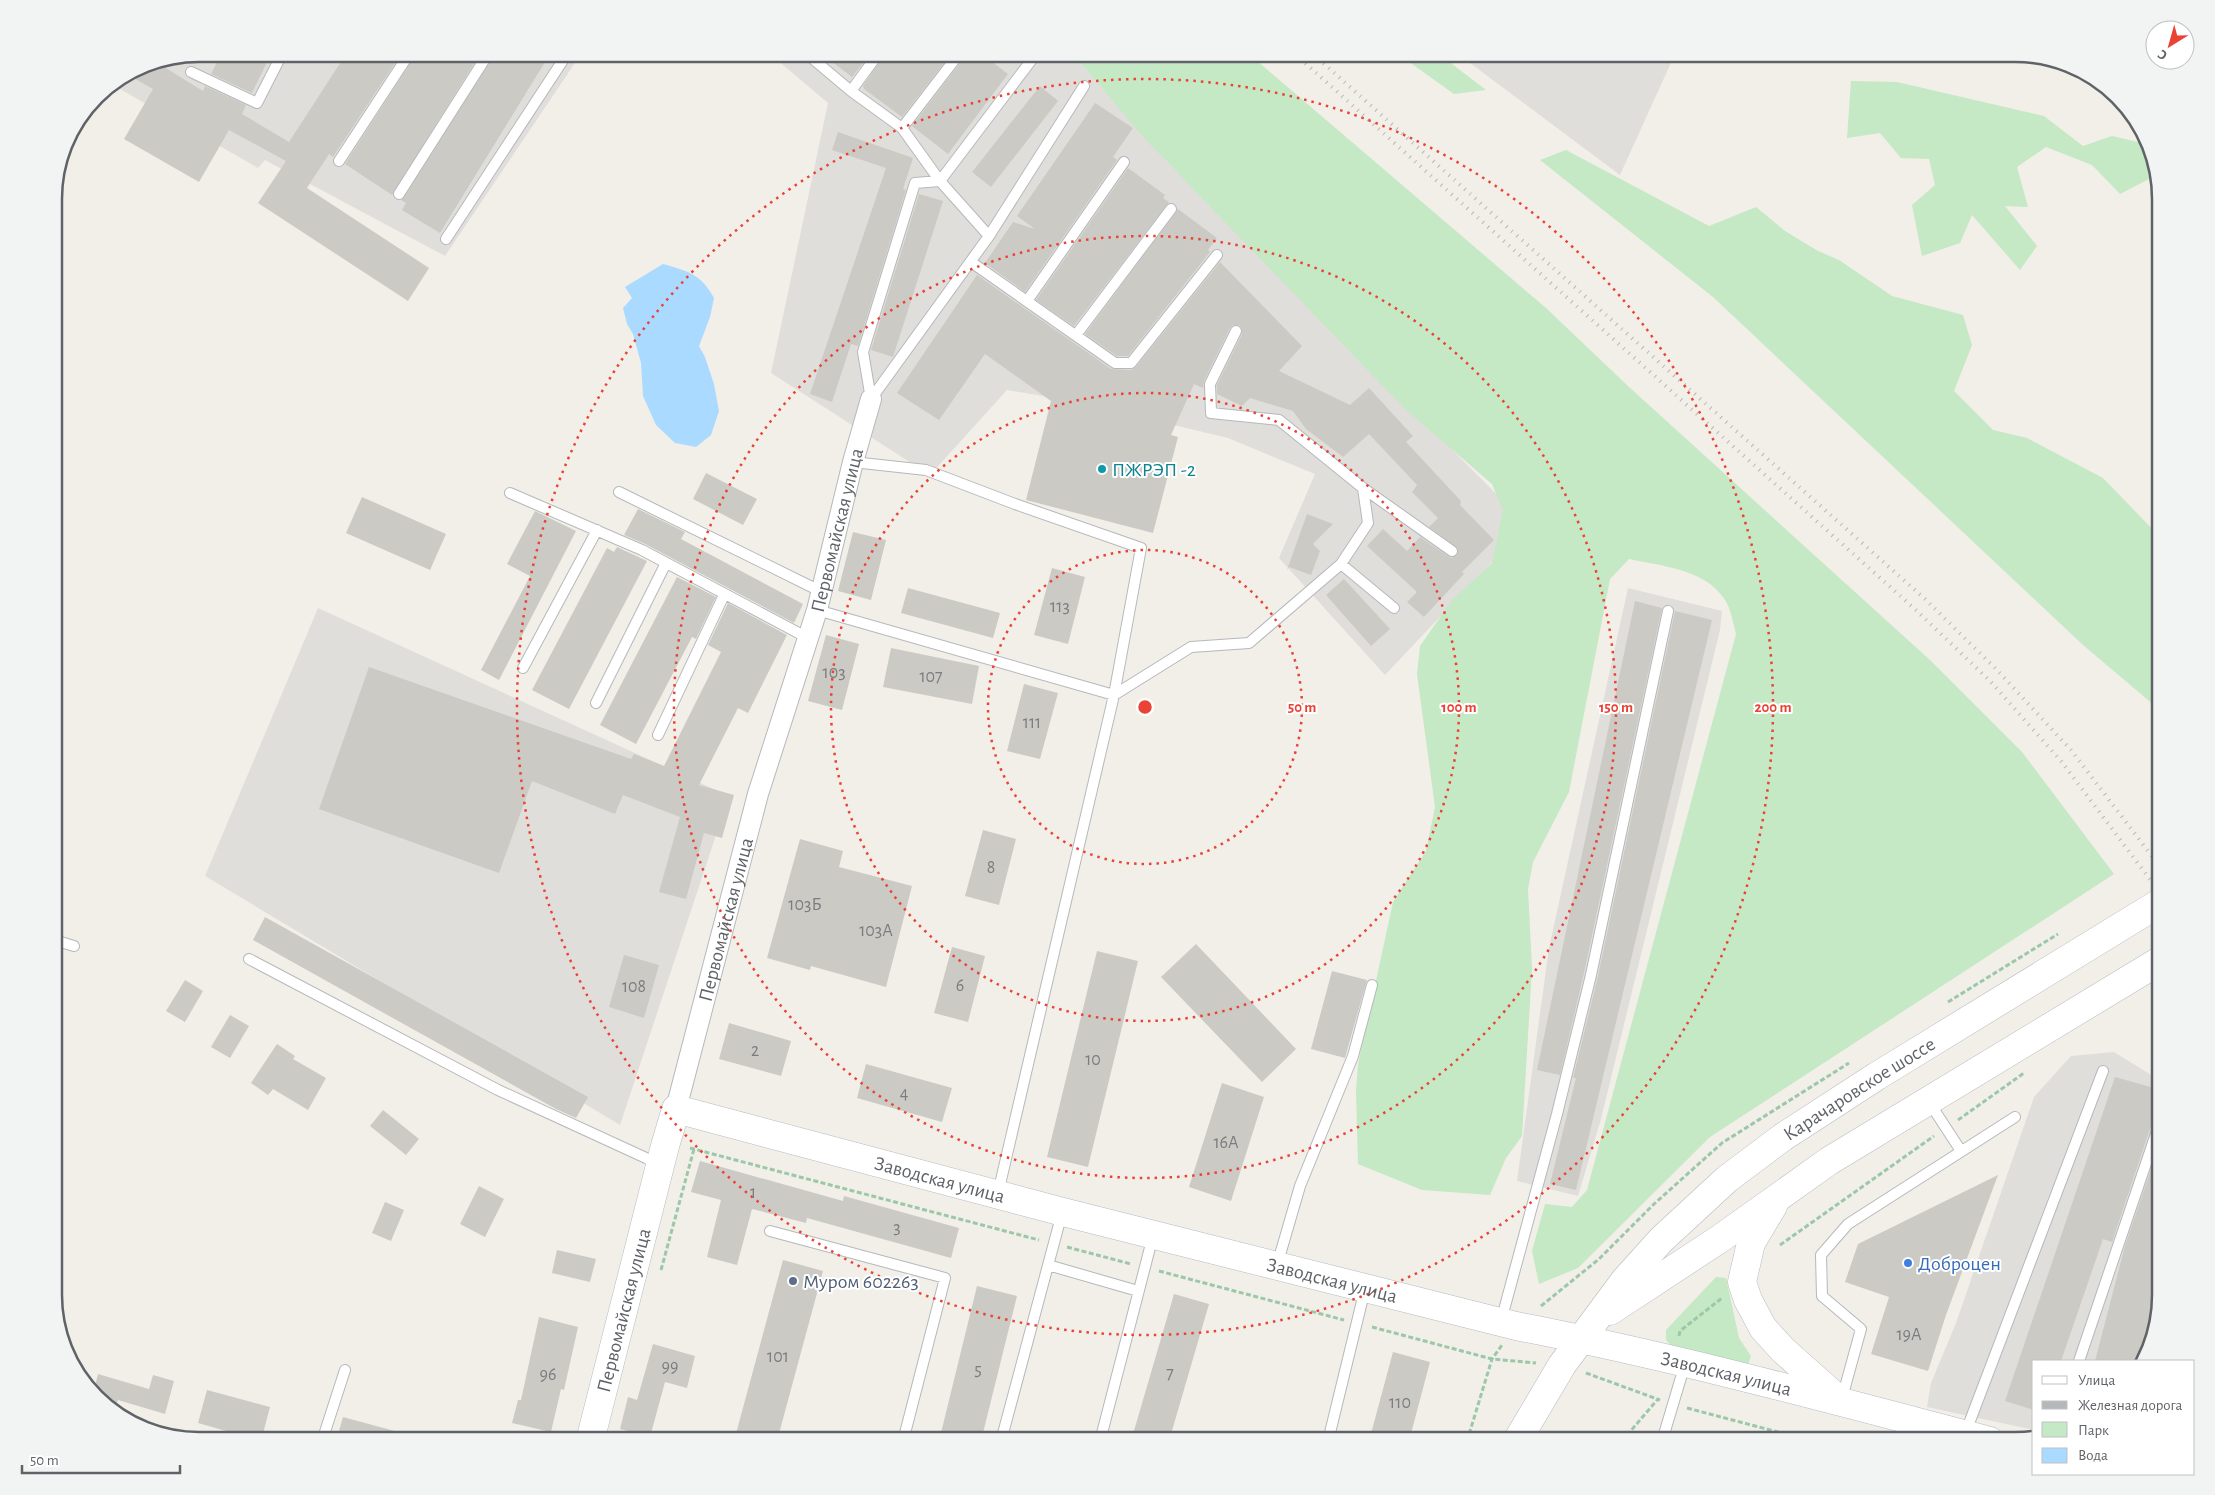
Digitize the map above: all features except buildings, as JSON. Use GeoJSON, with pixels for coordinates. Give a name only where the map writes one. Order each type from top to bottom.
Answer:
{"type":"FeatureCollection","features":[{"type":"Feature","properties":{"kind":"street","name":"Первомайская улица"},"geometry":{"type":"LineString","coordinates":[[592,1432],[662,1156],[758,794],[819,600],[853,462],[871,399]]}},
{"type":"Feature","properties":{"kind":"street","name":"Карачаровское шоссе"},"geometry":{"type":"LineString","coordinates":[[1521,1432],[1562,1364],[1625,1280],[1661,1240],[1727,1178],[1783,1137],[1877,1076],[2152,907]]}},
{"type":"Feature","properties":{"kind":"street"},"geometry":{"type":"LineString","coordinates":[[1587,1330],[1829,1161],[2152,966]]}},
{"type":"Feature","properties":{"kind":"street","name":"Заводская улица"},"geometry":{"type":"LineString","coordinates":[[676,1109],[1063,1212],[1500,1322],[1587,1330],[1679,1362],[1955,1432]]}},
{"type":"Feature","properties":{"kind":"street"},"geometry":{"type":"LineString","coordinates":[[1782,1193],[1751,1243],[1742,1282],[1748,1300],[1763,1328],[1782,1350],[1841,1402]]}},
{"type":"Feature","properties":{"kind":"street"},"geometry":{"type":"LineString","coordinates":[[1661,1240],[1656,1252],[1659,1260],[1665,1265],[1677,1267]]}},
{"type":"Feature","properties":{"kind":"lane"},"geometry":{"type":"LineString","coordinates":[[191,72],[257,103],[277,63]]}},
{"type":"Feature","properties":{"kind":"lane"},"geometry":{"type":"LineString","coordinates":[[339,162],[403,63]]}},
{"type":"Feature","properties":{"kind":"lane"},"geometry":{"type":"LineString","coordinates":[[399,194],[482,63]]}},
{"type":"Feature","properties":{"kind":"lane"},"geometry":{"type":"LineString","coordinates":[[446,239],[561,63]]}},
{"type":"Feature","properties":{"kind":"lane"},"geometry":{"type":"LineString","coordinates":[[818,63],[851,91],[902,128],[940,181],[989,236]]}},
{"type":"Feature","properties":{"kind":"lane"},"geometry":{"type":"LineString","coordinates":[[851,91],[871,63]]}},
{"type":"Feature","properties":{"kind":"lane"},"geometry":{"type":"LineString","coordinates":[[902,128],[952,63]]}},
{"type":"Feature","properties":{"kind":"lane"},"geometry":{"type":"LineString","coordinates":[[871,399],[863,352],[915,183],[940,181],[1029,63]]}},
{"type":"Feature","properties":{"kind":"lane"},"geometry":{"type":"LineString","coordinates":[[871,399],[989,236],[1084,86]]}},
{"type":"Feature","properties":{"kind":"lane"},"geometry":{"type":"LineString","coordinates":[[1027,301],[1124,162]]}},
{"type":"Feature","properties":{"kind":"lane"},"geometry":{"type":"LineString","coordinates":[[1076,335],[1171,209]]}},
{"type":"Feature","properties":{"kind":"lane"},"geometry":{"type":"LineString","coordinates":[[971,262],[1115,363],[1131,363],[1217,255]]}},
{"type":"Feature","properties":{"kind":"lane"},"geometry":{"type":"LineString","coordinates":[[1236,331],[1210,384],[1211,413],[1279,420],[1363,488],[1452,551]]}},
{"type":"Feature","properties":{"kind":"lane"},"geometry":{"type":"LineString","coordinates":[[853,462],[926,470],[1015,504],[1142,548],[1114,695],[998,1194]]}},
{"type":"Feature","properties":{"kind":"lane"},"geometry":{"type":"LineString","coordinates":[[619,492],[819,600],[1114,695],[1191,647],[1249,643],[1341,564],[1368,523],[1363,488]]}},
{"type":"Feature","properties":{"kind":"lane"},"geometry":{"type":"LineString","coordinates":[[510,493],[642,550],[808,638]]}},
{"type":"Feature","properties":{"kind":"lane"},"geometry":{"type":"LineString","coordinates":[[523,668],[597,530]]}},
{"type":"Feature","properties":{"kind":"lane"},"geometry":{"type":"LineString","coordinates":[[596,703],[666,563]]}},
{"type":"Feature","properties":{"kind":"lane"},"geometry":{"type":"LineString","coordinates":[[1341,564],[1394,608]]}},
{"type":"Feature","properties":{"kind":"lane"},"geometry":{"type":"LineString","coordinates":[[658,735],[724,595]]}},
{"type":"Feature","properties":{"kind":"lane"},"geometry":{"type":"LineString","coordinates":[[1500,1322],[1555,1124],[1591,975],[1668,611]]}},
{"type":"Feature","properties":{"kind":"lane"},"geometry":{"type":"LineString","coordinates":[[63,943],[74,946]]}},
{"type":"Feature","properties":{"kind":"lane"},"geometry":{"type":"LineString","coordinates":[[249,959],[498,1090],[646,1158],[662,1156]]}},
{"type":"Feature","properties":{"kind":"lane"},"geometry":{"type":"LineString","coordinates":[[1277,1266],[1300,1186],[1353,1056],[1372,985]]}},
{"type":"Feature","properties":{"kind":"lane"},"geometry":{"type":"LineString","coordinates":[[1980,1432],[2102,1071]]}},
{"type":"Feature","properties":{"kind":"lane"},"geometry":{"type":"LineString","coordinates":[[1928,1101],[1961,1151]]}},
{"type":"Feature","properties":{"kind":"lane"},"geometry":{"type":"LineString","coordinates":[[1841,1402],[1861,1329],[1822,1296],[1821,1255],[1848,1224],[2015,1117]]}},
{"type":"Feature","properties":{"kind":"lane"},"geometry":{"type":"LineString","coordinates":[[2079,1360],[2152,1145]]}},
{"type":"Feature","properties":{"kind":"lane"},"geometry":{"type":"LineString","coordinates":[[1003,1432],[1063,1212]]}},
{"type":"Feature","properties":{"kind":"lane"},"geometry":{"type":"LineString","coordinates":[[770,1231],[945,1278],[905,1432]]}},
{"type":"Feature","properties":{"kind":"lane"},"geometry":{"type":"LineString","coordinates":[[1102,1432],[1154,1235]]}},
{"type":"Feature","properties":{"kind":"lane"},"geometry":{"type":"LineString","coordinates":[[1048,1265],[1138,1291]]}},
{"type":"Feature","properties":{"kind":"lane"},"geometry":{"type":"LineString","coordinates":[[1330,1432],[1365,1288]]}},
{"type":"Feature","properties":{"kind":"lane"},"geometry":{"type":"LineString","coordinates":[[1665,1432],[1673,1404],[1679,1362]]}},
{"type":"Feature","properties":{"kind":"lane"},"geometry":{"type":"LineString","coordinates":[[325,1432],[345,1370]]}},
{"type":"Feature","properties":{"kind":"path"},"geometry":{"type":"LineString","coordinates":[[1778,1245],[2027,1071]]}},
{"type":"Feature","properties":{"kind":"path"},"geometry":{"type":"LineString","coordinates":[[662,1156],[694,1149],[1492,1359],[1562,1364],[1658,1400],[1778,1432]]}},
{"type":"Feature","properties":{"kind":"path"},"geometry":{"type":"LineString","coordinates":[[1630,1432],[1658,1400],[1679,1362],[1680,1331],[1742,1282]]}},
{"type":"Feature","properties":{"kind":"shaded area"},"geometry":{"type":"Polygon","coordinates":[[[575,63],[445,256],[265,160],[258,168],[119,89],[147,73],[182,64],[575,63]]]}},
{"type":"Feature","properties":{"kind":"shaded area"},"geometry":{"type":"Polygon","coordinates":[[[781,63],[1081,63],[1167,162],[1527,525],[1385,675],[1279,558],[1315,474],[1228,438],[1073,401],[1007,390],[930,475],[771,373],[828,103],[781,63]]]}},
{"type":"Feature","properties":{"kind":"shaded area"},"geometry":{"type":"Polygon","coordinates":[[[1470,63],[1671,63],[1620,175],[1470,63]]]}},
{"type":"Feature","properties":{"kind":"shaded area"},"geometry":{"type":"Polygon","coordinates":[[[1628,588],[1722,611],[1720,630],[1601,1119],[1578,1196],[1517,1181],[1549,948],[1628,588]]]}},
{"type":"Feature","properties":{"kind":"shaded area"},"geometry":{"type":"Polygon","coordinates":[[[318,608],[729,796],[620,1125],[205,876],[318,608]]]}},
{"type":"Feature","properties":{"kind":"shaded area"},"geometry":{"type":"Polygon","coordinates":[[[2114,1052],[2152,1075],[2152,1296],[2148,1331],[2142,1348],[2136,1360],[2032,1360],[2032,1430],[1927,1407],[1931,1383],[1956,1323],[2034,1097],[2071,1056],[2114,1052]]]}},
{"type":"Feature","properties":{"kind":"green space"},"geometry":{"type":"Polygon","coordinates":[[[1081,63],[1260,63],[1546,308],[1629,387],[1930,660],[2022,752],[2114,874],[1710,1137],[1578,1268],[1539,1284],[1532,1251],[1545,1204],[1572,1207],[1587,1190],[1736,634],[1725,600],[1717,590],[1706,582],[1682,570],[1629,559],[1610,579],[1569,792],[1533,862],[1528,889],[1532,968],[1522,1136],[1506,1158],[1490,1195],[1422,1190],[1358,1164],[1356,1091],[1358,1064],[1393,902],[1426,851],[1435,807],[1417,674],[1420,646],[1452,600],[1492,563],[1503,510],[1492,484],[1405,409],[1144,138],[1081,63]]]}},
{"type":"Feature","properties":{"kind":"green space"},"geometry":{"type":"Polygon","coordinates":[[[1411,63],[1451,63],[1486,90],[1454,94],[1411,63]]]}},
{"type":"Feature","properties":{"kind":"green space"},"geometry":{"type":"Polygon","coordinates":[[[1851,81],[1897,82],[2044,116],[2083,146],[2112,136],[2140,143],[2148,164],[2150,178],[2120,194],[2092,165],[2046,147],[2017,167],[2028,207],[2005,206],[2037,246],[2020,270],[1972,215],[1960,243],[1922,256],[1912,205],[1935,185],[1929,159],[1901,158],[1880,133],[1847,138],[1851,81]]]}},
{"type":"Feature","properties":{"kind":"green space"},"geometry":{"type":"Polygon","coordinates":[[[1566,150],[1709,226],[1756,207],[1785,231],[1818,251],[1839,260],[1892,296],[1963,315],[1972,345],[1954,391],[1993,430],[2027,438],[2103,478],[2152,529],[2152,703],[2083,645],[1713,297],[1540,160],[1566,150]]]}},
{"type":"Feature","properties":{"kind":"green space"},"geometry":{"type":"Polygon","coordinates":[[[1716,1277],[1726,1278],[1739,1338],[1751,1356],[1748,1365],[1674,1349],[1666,1340],[1666,1330],[1716,1277]]]}},
{"type":"Feature","properties":{"kind":"water"},"geometry":{"type":"Polygon","coordinates":[[[663,264],[680,269],[699,279],[714,298],[710,317],[699,346],[705,357],[714,384],[719,411],[711,435],[696,447],[675,443],[656,425],[643,396],[641,363],[623,308],[632,298],[625,287],[663,264]]]}},
{"type":"Feature","properties":{"kind":"railway"},"geometry":{"type":"LineString","coordinates":[[1305,63],[1917,611],[1990,681],[2061,761],[2152,882]]}},
{"type":"Feature","properties":{"kind":"railway"},"geometry":{"type":"LineString","coordinates":[[1323,63],[1925,599],[1997,670],[2071,750],[2152,856]]}},
{"type":"Feature","properties":{"kind":"place","name":"ПЖРЭП -2"},"geometry":{"type":"Point","coordinates":[1102,469]}},
{"type":"Feature","properties":{"kind":"place","name":"Доброцен"},"geometry":{"type":"Point","coordinates":[1908,1263]}},
{"type":"Feature","properties":{"kind":"place","name":"Муром 602263"},"geometry":{"type":"Point","coordinates":[793,1281]}}]}
